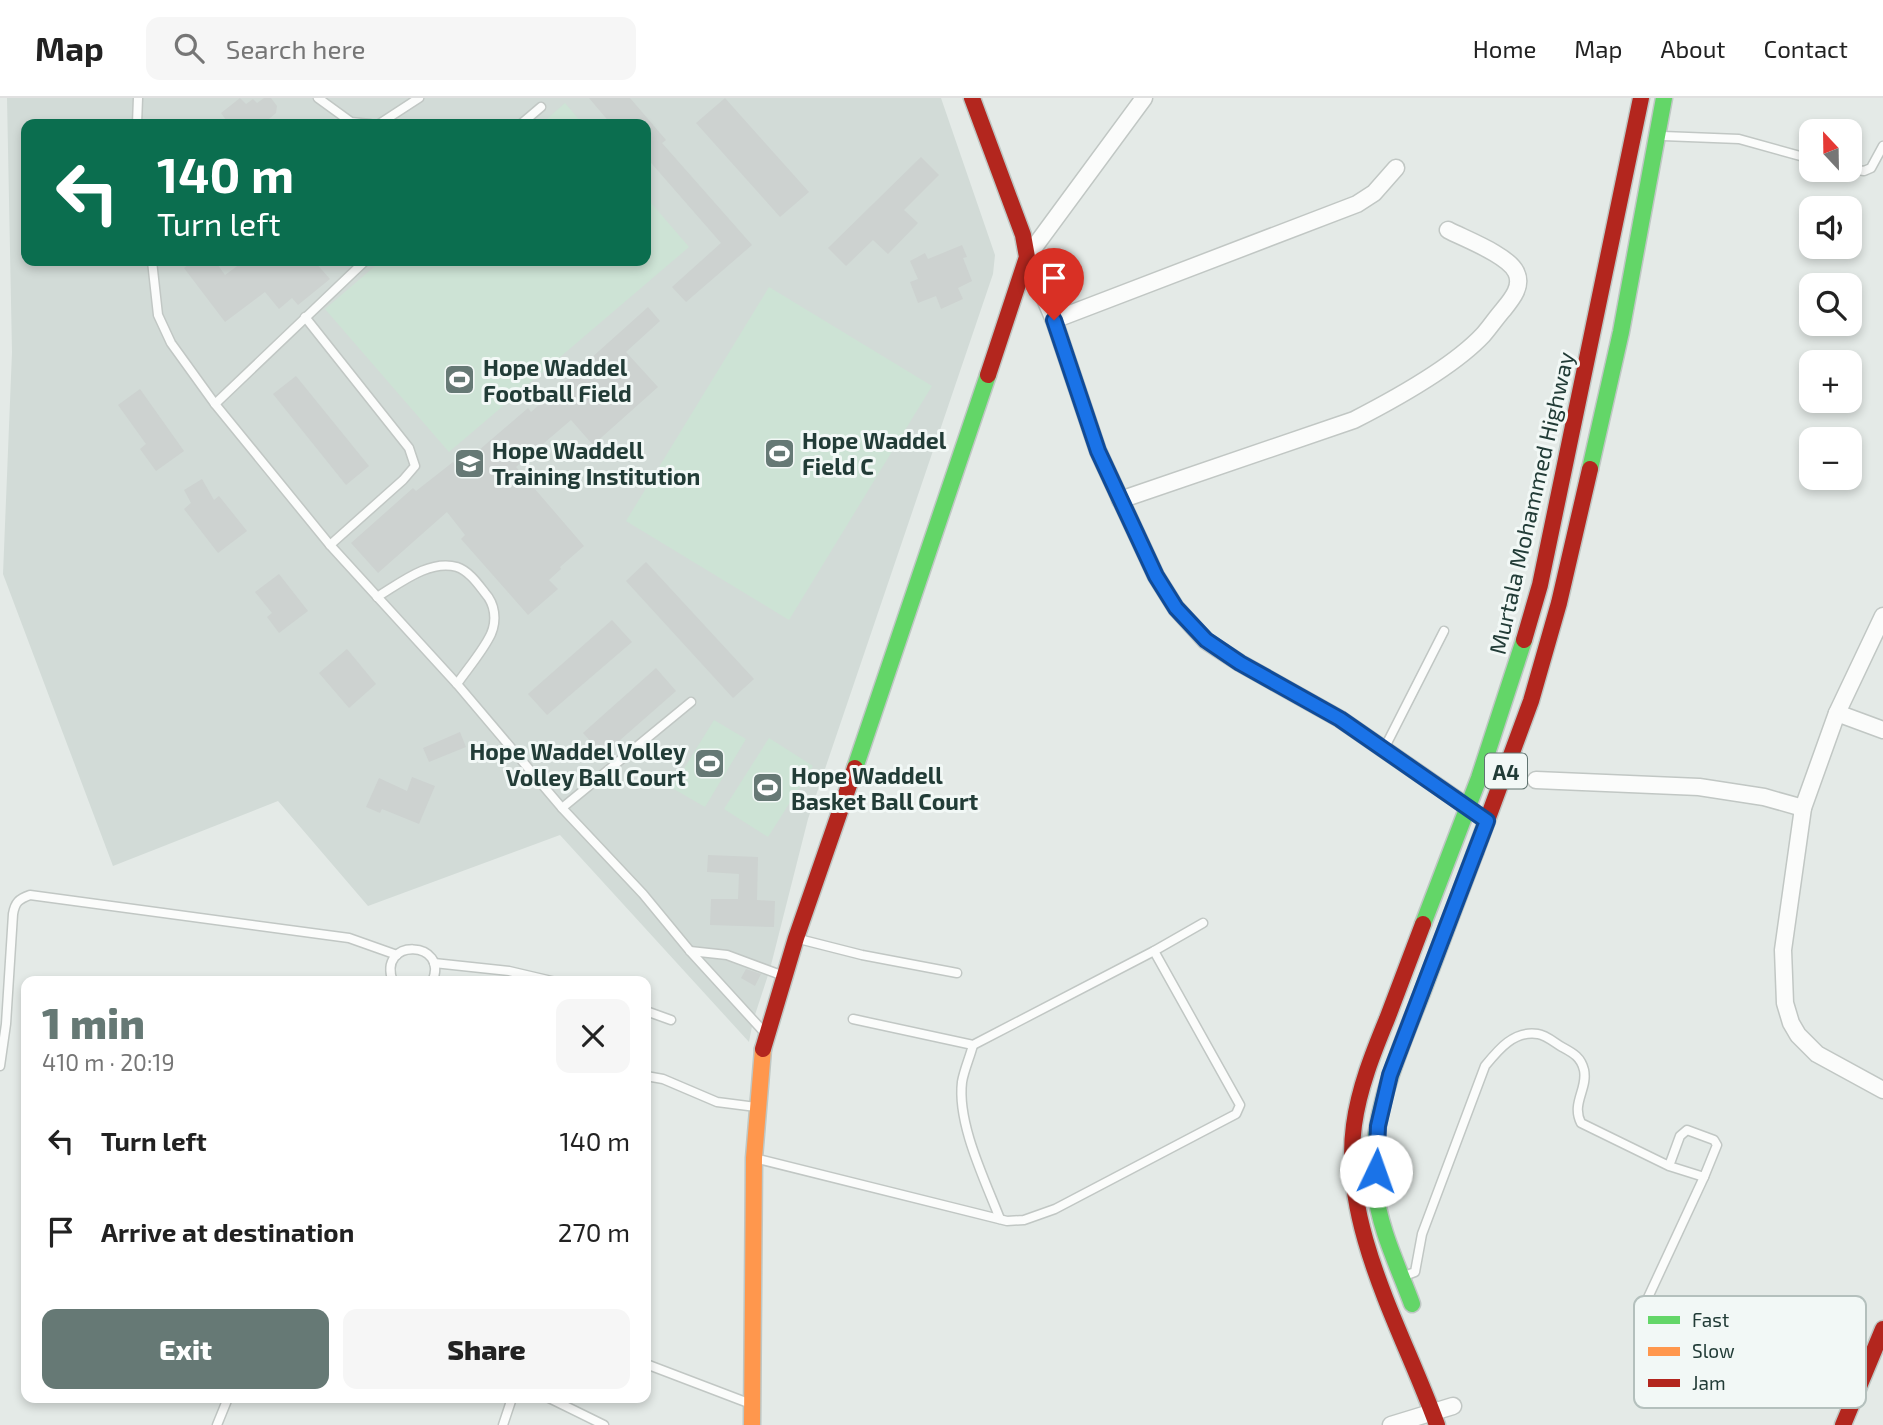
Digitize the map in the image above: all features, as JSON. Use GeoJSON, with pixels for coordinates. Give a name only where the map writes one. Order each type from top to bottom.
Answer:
{"type":"FeatureCollection","features":[{"type":"Feature","properties":{"kind":"main road"},"geometry":{"type":"LineString","coordinates":[[752,1425],[754,1158],[756,1107],[766,1034],[1027,257],[1023,235],[972,98]]}},
{"type":"Feature","properties":{"kind":"main road","name":"Murtala Mohammed Highway"},"geometry":{"type":"LineString","coordinates":[[1435,1419],[1365,1238],[1356,1195],[1351,1139],[1357,1101],[1369,1062],[1468,807],[1519,664],[1540,585],[1641,98]]}},
{"type":"Feature","properties":{"kind":"main road","name":"Murtala Mohammed Highway"},"geometry":{"type":"LineString","coordinates":[[1416,1313],[1378,1206],[1375,1187],[1378,1126],[1390,1075],[1531,701],[1559,603],[1621,332],[1664,98]]}},
{"type":"Feature","properties":{"kind":"main road"},"geometry":{"type":"LineString","coordinates":[[1866,1370],[1883,1329]]}},
{"type":"Feature","properties":{"kind":"main road"},"geometry":{"type":"LineString","coordinates":[[1450,1401],[1459,1425]]}},
{"type":"Feature","properties":{"kind":"main road"},"geometry":{"type":"LineString","coordinates":[[1843,1425],[1850,1408]]}},
{"type":"Feature","properties":{"kind":"street"},"geometry":{"type":"LineString","coordinates":[[1144,98],[1027,257],[1054,320],[1098,451],[1156,576],[1176,608],[1206,640],[1240,663],[1340,719],[1487,821]]}},
{"type":"Feature","properties":{"kind":"street"},"geometry":{"type":"LineString","coordinates":[[1054,320],[1357,204],[1374,193],[1395,168]]}},
{"type":"Feature","properties":{"kind":"street"},"geometry":{"type":"LineString","coordinates":[[1121,500],[1354,420],[1387,403],[1458,356],[1482,336],[1510,302],[1517,292],[1517,273],[1508,262],[1448,230]]}},
{"type":"Feature","properties":{"kind":"street"},"geometry":{"type":"LineString","coordinates":[[1883,616],[1837,713],[1803,808],[1783,950],[1788,1013],[1791,1023],[1806,1046],[1883,1090]]}},
{"type":"Feature","properties":{"kind":"street"},"geometry":{"type":"LineString","coordinates":[[1837,713],[1883,730]]}},
{"type":"Feature","properties":{"kind":"street"},"geometry":{"type":"LineString","coordinates":[[1535,780],[1699,787],[1764,797],[1803,808]]}},
{"type":"Feature","properties":{"kind":"street"},"geometry":{"type":"LineString","coordinates":[[1391,1425],[1435,1419],[1450,1401]]}},
{"type":"Feature","properties":{"kind":"lane"},"geometry":{"type":"LineString","coordinates":[[137,119],[138,98]]}},
{"type":"Feature","properties":{"kind":"lane"},"geometry":{"type":"LineString","coordinates":[[318,98],[347,119]]}},
{"type":"Feature","properties":{"kind":"lane"},"geometry":{"type":"LineString","coordinates":[[386,119],[418,98]]}},
{"type":"Feature","properties":{"kind":"lane"},"geometry":{"type":"LineString","coordinates":[[527,119],[541,107]]}},
{"type":"Feature","properties":{"kind":"lane"},"geometry":{"type":"LineString","coordinates":[[1657,136],[1739,139],[1799,156]]}},
{"type":"Feature","properties":{"kind":"lane"},"geometry":{"type":"LineString","coordinates":[[1862,171],[1871,168],[1883,146]]}},
{"type":"Feature","properties":{"kind":"lane"},"geometry":{"type":"LineString","coordinates":[[153,266],[158,315],[171,343],[215,404],[330,545],[457,684],[562,808],[643,894],[690,951],[766,1034]]}},
{"type":"Feature","properties":{"kind":"lane"},"geometry":{"type":"LineString","coordinates":[[215,404],[360,266]]}},
{"type":"Feature","properties":{"kind":"lane"},"geometry":{"type":"LineString","coordinates":[[305,317],[408,448],[415,466],[404,480],[330,545]]}},
{"type":"Feature","properties":{"kind":"lane"},"geometry":{"type":"LineString","coordinates":[[377,597],[420,571],[441,566],[458,567],[472,577],[490,598],[495,615],[491,634],[457,684]]}},
{"type":"Feature","properties":{"kind":"lane"},"geometry":{"type":"LineString","coordinates":[[1384,748],[1444,631]]}},
{"type":"Feature","properties":{"kind":"lane"},"geometry":{"type":"LineString","coordinates":[[562,808],[691,702]]}},
{"type":"Feature","properties":{"kind":"lane"},"geometry":{"type":"LineString","coordinates":[[0,1066],[6,1024],[14,905],[30,895],[349,938],[397,954]]}},
{"type":"Feature","properties":{"kind":"lane"},"geometry":{"type":"LineString","coordinates":[[853,1019],[974,1045],[1203,923]]}},
{"type":"Feature","properties":{"kind":"lane"},"geometry":{"type":"LineString","coordinates":[[796,939],[862,955],[957,972]]}},
{"type":"Feature","properties":{"kind":"lane"},"geometry":{"type":"LineString","coordinates":[[392,976],[391,967],[397,954],[403,950],[418,949],[434,963],[434,976]]}},
{"type":"Feature","properties":{"kind":"lane"},"geometry":{"type":"LineString","coordinates":[[690,951],[727,955],[770,969],[784,977]]}},
{"type":"Feature","properties":{"kind":"lane"},"geometry":{"type":"LineString","coordinates":[[754,1158],[1000,1219],[1024,1220],[1055,1209],[1236,1114],[1239,1110],[1240,1105],[1154,951]]}},
{"type":"Feature","properties":{"kind":"lane"},"geometry":{"type":"LineString","coordinates":[[434,963],[530,976]]}},
{"type":"Feature","properties":{"kind":"lane"},"geometry":{"type":"LineString","coordinates":[[651,1013],[671,1020]]}},
{"type":"Feature","properties":{"kind":"lane"},"geometry":{"type":"LineString","coordinates":[[1401,1277],[1415,1272],[1426,1223],[1485,1066],[1501,1047],[1518,1035],[1540,1033],[1577,1056],[1585,1076],[1577,1114],[1581,1123],[1669,1166],[1704,1177]]}},
{"type":"Feature","properties":{"kind":"lane"},"geometry":{"type":"LineString","coordinates":[[974,1045],[962,1081],[962,1100],[968,1131],[1000,1219]]}},
{"type":"Feature","properties":{"kind":"lane"},"geometry":{"type":"LineString","coordinates":[[651,1077],[663,1079],[717,1102],[756,1107]]}},
{"type":"Feature","properties":{"kind":"lane"},"geometry":{"type":"LineString","coordinates":[[1650,1296],[1717,1145],[1714,1140],[1687,1130],[1680,1136],[1669,1166]]}},
{"type":"Feature","properties":{"kind":"lane"},"geometry":{"type":"LineString","coordinates":[[651,1366],[753,1405]]}},
{"type":"Feature","properties":{"kind":"lane"},"geometry":{"type":"LineString","coordinates":[[217,1425],[226,1403]]}},
{"type":"Feature","properties":{"kind":"lane"},"geometry":{"type":"LineString","coordinates":[[503,1425],[510,1403]]}},
{"type":"Feature","properties":{"kind":"lane"},"geometry":{"type":"LineString","coordinates":[[559,1403],[604,1425]]}},
{"type":"Feature","properties":{"kind":"shaded area","name":"Hope Waddell Training Institution"},"geometry":{"type":"Polygon","coordinates":[[[7,98],[941,98],[995,255],[993,274],[808,819],[749,1042],[560,835],[368,906],[278,801],[113,866],[3,574],[12,352],[7,98]]]}},
{"type":"Feature","properties":{"kind":"green space"},"geometry":{"type":"Polygon","coordinates":[[[565,103],[579,119],[547,119],[565,103]]]}},
{"type":"Feature","properties":{"kind":"green space","name":"Hope Waddel Football Field"},"geometry":{"type":"Polygon","coordinates":[[[651,203],[689,247],[449,452],[325,309],[375,266],[651,266],[651,203]]]}},
{"type":"Feature","properties":{"kind":"green space","name":"Hope Waddel Field C"},"geometry":{"type":"Polygon","coordinates":[[[769,287],[932,386],[789,620],[626,521],[769,287]]]}},
{"type":"Feature","properties":{"kind":"green space","name":"Hope Waddel Volley Volley Ball Court"},"geometry":{"type":"Polygon","coordinates":[[[714,720],[746,739],[705,807],[672,788],[714,720]]]}},
{"type":"Feature","properties":{"kind":"green space","name":"Hope Waddell Basket Ball Court"},"geometry":{"type":"Polygon","coordinates":[[[769,738],[813,766],[768,837],[724,809],[769,738]]]}},
{"type":"Feature","properties":{"kind":"building"},"geometry":{"type":"Polygon","coordinates":[[[240,98],[246,104],[253,99],[257,103],[264,98],[271,98],[277,106],[276,113],[269,119],[225,119],[221,113],[240,98]]]}},
{"type":"Feature","properties":{"kind":"building"},"geometry":{"type":"Polygon","coordinates":[[[589,98],[630,98],[648,119],[607,119],[589,98]]]}},
{"type":"Feature","properties":{"kind":"building"},"geometry":{"type":"Polygon","coordinates":[[[725,98],[809,192],[780,217],[696,123],[725,98]]]}},
{"type":"Feature","properties":{"kind":"building"},"geometry":{"type":"Polygon","coordinates":[[[651,122],[666,140],[662,143],[752,245],[686,302],[672,287],[721,243],[651,163],[651,122]]]}},
{"type":"Feature","properties":{"kind":"building"},"geometry":{"type":"Polygon","coordinates":[[[921,157],[939,175],[904,210],[918,223],[888,254],[873,240],[846,266],[828,248],[921,157]]]}},
{"type":"Feature","properties":{"kind":"building"},"geometry":{"type":"Polygon","coordinates":[[[962,245],[967,257],[963,258],[972,281],[958,288],[963,299],[941,309],[936,296],[918,303],[910,282],[918,279],[910,261],[925,253],[928,259],[962,245]]]}},
{"type":"Feature","properties":{"kind":"building"},"geometry":{"type":"Polygon","coordinates":[[[219,266],[225,275],[237,266],[318,266],[330,279],[298,305],[292,298],[279,309],[265,292],[225,322],[184,268],[219,266]]]}},
{"type":"Feature","properties":{"kind":"building"},"geometry":{"type":"Polygon","coordinates":[[[648,307],[660,321],[626,352],[658,387],[593,445],[571,420],[516,467],[584,546],[549,580],[558,589],[528,615],[461,539],[465,535],[447,512],[378,573],[351,543],[413,488],[416,491],[453,462],[458,468],[528,408],[531,412],[648,307]]]}},
{"type":"Feature","properties":{"kind":"building"},"geometry":{"type":"Polygon","coordinates":[[[296,376],[369,466],[346,485],[273,394],[296,376]]]}},
{"type":"Feature","properties":{"kind":"building"},"geometry":{"type":"Polygon","coordinates":[[[140,389],[184,451],[156,471],[140,449],[146,444],[118,405],[140,389]]]}},
{"type":"Feature","properties":{"kind":"building"},"geometry":{"type":"Polygon","coordinates":[[[202,479],[214,500],[219,496],[247,531],[218,553],[184,509],[191,503],[184,490],[202,479]]]}},
{"type":"Feature","properties":{"kind":"building"},"geometry":{"type":"Polygon","coordinates":[[[646,562],[754,679],[733,698],[626,581],[646,562]]]}},
{"type":"Feature","properties":{"kind":"building"},"geometry":{"type":"Polygon","coordinates":[[[279,574],[308,611],[279,633],[267,617],[272,613],[255,592],[279,574]]]}},
{"type":"Feature","properties":{"kind":"building"},"geometry":{"type":"Polygon","coordinates":[[[612,620],[632,642],[547,715],[528,694],[612,620]]]}},
{"type":"Feature","properties":{"kind":"building"},"geometry":{"type":"Polygon","coordinates":[[[347,649],[376,684],[349,708],[319,673],[347,649]]]}},
{"type":"Feature","properties":{"kind":"building"},"geometry":{"type":"Polygon","coordinates":[[[656,668],[676,691],[603,755],[583,733],[656,668]]]}},
{"type":"Feature","properties":{"kind":"building"},"geometry":{"type":"Polygon","coordinates":[[[460,732],[466,747],[429,762],[423,748],[460,732]]]}},
{"type":"Feature","properties":{"kind":"building"},"geometry":{"type":"Polygon","coordinates":[[[412,777],[435,786],[419,824],[382,809],[380,813],[366,807],[379,778],[407,791],[412,777]]]}},
{"type":"Feature","properties":{"kind":"building"},"geometry":{"type":"Polygon","coordinates":[[[708,855],[758,857],[757,900],[775,901],[774,927],[710,925],[711,899],[738,899],[739,874],[707,872],[708,855]]]}},
{"type":"Feature","properties":{"kind":"building"},"geometry":{"type":"Polygon","coordinates":[[[746,969],[761,974],[755,986],[741,978],[746,969]]]}},
{"type":"Feature","properties":{"kind":"traffic: fast"},"geometry":{"type":"LineString","coordinates":[[1590,469],[1621,332],[1664,98]]}},
{"type":"Feature","properties":{"kind":"traffic: fast"},"geometry":{"type":"LineString","coordinates":[[855,768],[988,375]]}},
{"type":"Feature","properties":{"kind":"traffic: fast"},"geometry":{"type":"LineString","coordinates":[[1423,924],[1479,778],[1524,640]]}},
{"type":"Feature","properties":{"kind":"traffic: fast"},"geometry":{"type":"LineString","coordinates":[[1412,1304],[1380,1218],[1375,1188],[1376,1137],[1380,1112],[1395,1063],[1475,853]]}},
{"type":"Feature","properties":{"kind":"traffic: slow"},"geometry":{"type":"LineString","coordinates":[[752,1425],[754,1158],[763,1049]]}},
{"type":"Feature","properties":{"kind":"traffic: jam"},"geometry":{"type":"LineString","coordinates":[[972,98],[1023,235],[1027,257],[988,375]]}},
{"type":"Feature","properties":{"kind":"traffic: jam"},"geometry":{"type":"LineString","coordinates":[[1524,640],[1540,585],[1641,98]]}},
{"type":"Feature","properties":{"kind":"traffic: jam"},"geometry":{"type":"LineString","coordinates":[[1475,853],[1531,701],[1559,603],[1590,469]]}},
{"type":"Feature","properties":{"kind":"traffic: jam"},"geometry":{"type":"LineString","coordinates":[[763,1049],[796,938],[855,768]]}},
{"type":"Feature","properties":{"kind":"traffic: jam"},"geometry":{"type":"LineString","coordinates":[[1423,924],[1363,1084],[1354,1125],[1352,1163],[1356,1202],[1365,1240],[1437,1425]]}},
{"type":"Feature","properties":{"kind":"traffic: jam"},"geometry":{"type":"LineString","coordinates":[[1866,1370],[1883,1329]]}},
{"type":"Feature","properties":{"kind":"traffic: jam"},"geometry":{"type":"LineString","coordinates":[[1843,1425],[1850,1408]]}},
{"type":"Feature","properties":{"kind":"place","name":"Hope Waddel Football Field"},"geometry":{"type":"Point","coordinates":[460,380]}},
{"type":"Feature","properties":{"kind":"place","name":"Hope Waddel Field C"},"geometry":{"type":"Point","coordinates":[779,453]}},
{"type":"Feature","properties":{"kind":"place","name":"Hope Waddell Training Institution"},"geometry":{"type":"Point","coordinates":[469,463]}},
{"type":"Feature","properties":{"kind":"place","name":"Hope Waddel Volley Volley Ball Court"},"geometry":{"type":"Point","coordinates":[709,764]}},
{"type":"Feature","properties":{"kind":"place","name":"Hope Waddell Basket Ball Court"},"geometry":{"type":"Point","coordinates":[768,788]}},
{"type":"Feature","properties":{"kind":"route"},"geometry":{"type":"LineString","coordinates":[[1054,320],[1098,451],[1156,576],[1176,608],[1206,640],[1240,663],[1340,719],[1487,821],[1390,1075],[1378,1126],[1376,1171]]}}]}
